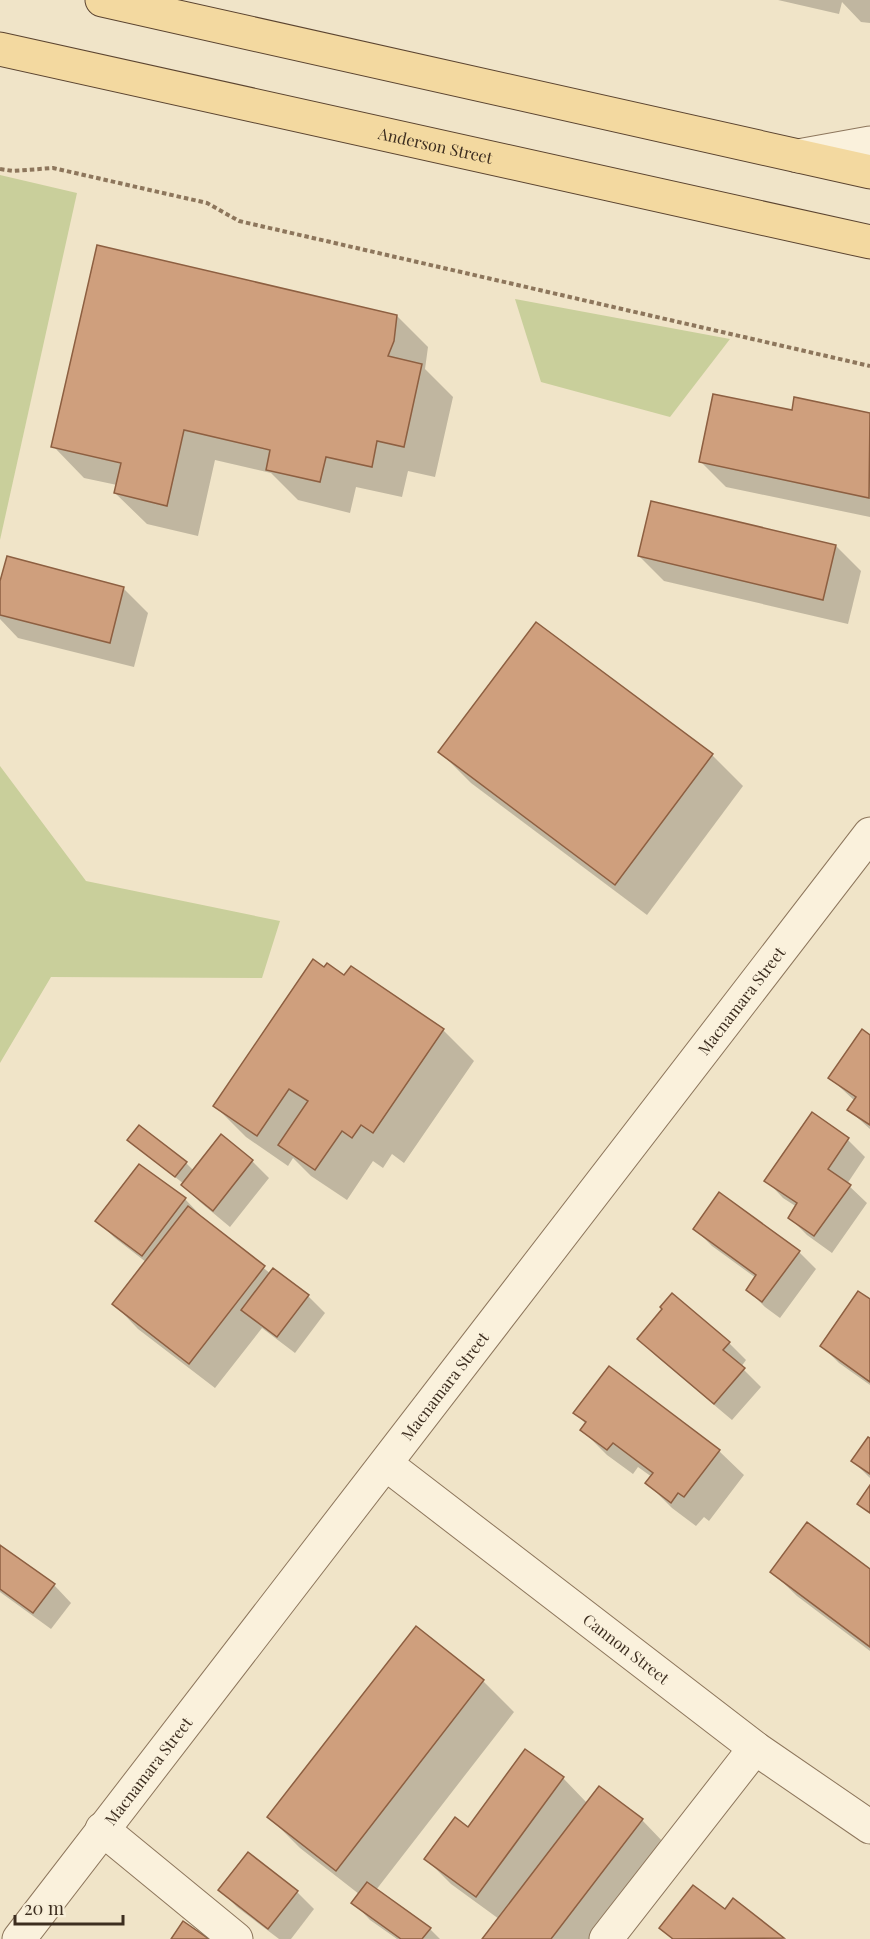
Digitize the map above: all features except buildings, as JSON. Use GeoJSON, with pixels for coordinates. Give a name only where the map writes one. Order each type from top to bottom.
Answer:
{"type":"FeatureCollection","features":[{"type":"Feature","properties":{"kind":"main road"},"geometry":{"type":"LineString","coordinates":[[102,0],[870,172]]}},
{"type":"Feature","properties":{"kind":"main road","name":"Anderson Street"},"geometry":{"type":"LineString","coordinates":[[0,49],[870,242]]}},
{"type":"Feature","properties":{"kind":"street"},"geometry":{"type":"LineString","coordinates":[[798,156],[870,143]]}},
{"type":"Feature","properties":{"kind":"street","name":"Macnamara Street"},"geometry":{"type":"LineString","coordinates":[[19,1939],[102,1828],[386,1464],[870,834]]}},
{"type":"Feature","properties":{"kind":"street","name":"Cannon Street"},"geometry":{"type":"LineString","coordinates":[[386,1464],[755,1748],[870,1827]]}},
{"type":"Feature","properties":{"kind":"street"},"geometry":{"type":"LineString","coordinates":[[606,1939],[755,1748]]}},
{"type":"Feature","properties":{"kind":"street"},"geometry":{"type":"LineString","coordinates":[[102,1828],[236,1939]]}},
{"type":"Feature","properties":{"kind":"path"},"geometry":{"type":"LineString","coordinates":[[0,169],[12,171],[53,168],[196,200],[207,203],[239,221],[870,366]]}},
{"type":"Feature","properties":{"kind":"green space"},"geometry":{"type":"Polygon","coordinates":[[[0,175],[77,193],[0,540],[0,175]]]}},
{"type":"Feature","properties":{"kind":"green space"},"geometry":{"type":"Polygon","coordinates":[[[515,299],[730,339],[670,417],[541,382],[515,299]]]}},
{"type":"Feature","properties":{"kind":"green space"},"geometry":{"type":"Polygon","coordinates":[[[0,766],[86,881],[280,921],[262,978],[51,977],[0,1063],[0,766]]]}}]}
